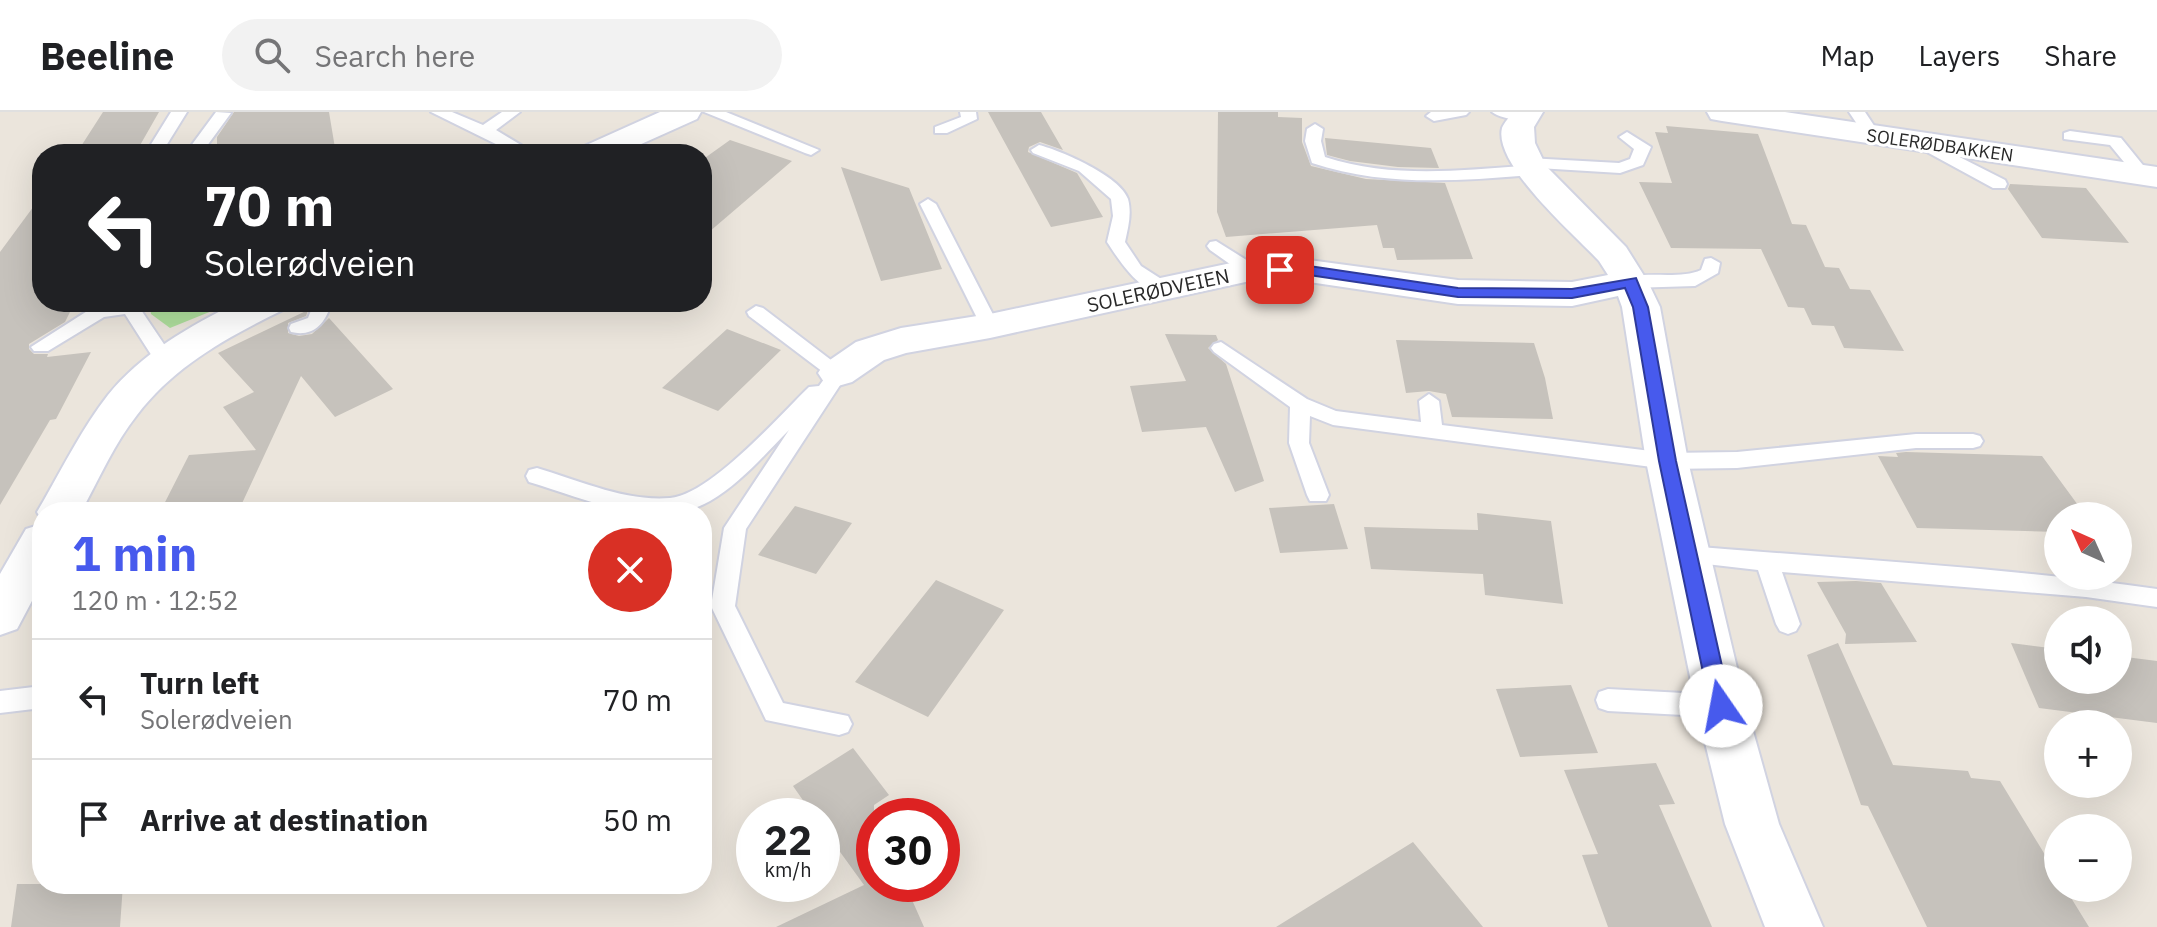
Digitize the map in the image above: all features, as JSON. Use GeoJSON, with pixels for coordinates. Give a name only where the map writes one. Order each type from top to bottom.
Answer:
{"type":"FeatureCollection","features":[{"type":"Feature","properties":{"kind":"street"},"geometry":{"type":"LineString","coordinates":[[616,144],[686,112]]}},
{"type":"Feature","properties":{"kind":"street","name":"SOLERØDBAKKEN"},"geometry":{"type":"LineString","coordinates":[[1722,112],[1865,124],[1930,139],[2150,176]]}},
{"type":"Feature","properties":{"kind":"street"},"geometry":{"type":"LineString","coordinates":[[1518,113],[1519,143],[1529,166],[1613,255],[1641,307],[1667,461],[1721,706],[1752,824],[1794,927]]}},
{"type":"Feature","properties":{"kind":"street","name":"SOLERØDVEIEN"},"geometry":{"type":"LineString","coordinates":[[838,373],[870,351],[901,341],[990,326],[1250,270],[1309,271],[1458,292],[1572,294],[1630,282]]}},
{"type":"Feature","properties":{"kind":"street"},"geometry":{"type":"LineString","coordinates":[[65,502],[129,396],[166,362],[213,331],[284,315]]}},
{"type":"Feature","properties":{"kind":"street"},"geometry":{"type":"LineString","coordinates":[[0,616],[32,559]]}},
{"type":"Feature","properties":{"kind":"lane"},"geometry":{"type":"LineString","coordinates":[[159,144],[179,112]]}},
{"type":"Feature","properties":{"kind":"lane"},"geometry":{"type":"LineString","coordinates":[[439,112],[476,123],[511,144]]}},
{"type":"Feature","properties":{"kind":"lane"},"geometry":{"type":"LineString","coordinates":[[476,123],[512,112]]}},
{"type":"Feature","properties":{"kind":"lane"},"geometry":{"type":"LineString","coordinates":[[712,112],[811,150]]}},
{"type":"Feature","properties":{"kind":"lane"},"geometry":{"type":"LineString","coordinates":[[941,130],[969,119],[968,112]]}},
{"type":"Feature","properties":{"kind":"lane"},"geometry":{"type":"LineString","coordinates":[[1434,116],[1461,112]]}},
{"type":"Feature","properties":{"kind":"lane"},"geometry":{"type":"LineString","coordinates":[[200,144],[223,113]]}},
{"type":"Feature","properties":{"kind":"lane"},"geometry":{"type":"LineString","coordinates":[[1315,129],[1313,141],[1318,160],[1342,170],[1424,174],[1529,166],[1620,168],[1637,162],[1643,147],[1627,137]]}},
{"type":"Feature","properties":{"kind":"lane"},"geometry":{"type":"LineString","coordinates":[[2070,136],[2115,141],[2150,176]]}},
{"type":"Feature","properties":{"kind":"lane"},"geometry":{"type":"LineString","coordinates":[[1930,139],[1999,184]]}},
{"type":"Feature","properties":{"kind":"lane"},"geometry":{"type":"LineString","coordinates":[[1039,150],[1085,168],[1119,197],[1122,216],[1116,242],[1135,270],[1163,288]]}},
{"type":"Feature","properties":{"kind":"lane"},"geometry":{"type":"LineString","coordinates":[[928,204],[990,326]]}},
{"type":"Feature","properties":{"kind":"lane"},"geometry":{"type":"LineString","coordinates":[[1216,246],[1250,270]]}},
{"type":"Feature","properties":{"kind":"lane"},"geometry":{"type":"LineString","coordinates":[[1630,282],[1695,280],[1709,273],[1711,263]]}},
{"type":"Feature","properties":{"kind":"lane"},"geometry":{"type":"LineString","coordinates":[[41,347],[99,312]]}},
{"type":"Feature","properties":{"kind":"lane"},"geometry":{"type":"LineString","coordinates":[[135,312],[166,362]]}},
{"type":"Feature","properties":{"kind":"lane"},"geometry":{"type":"LineString","coordinates":[[284,315],[316,322],[319,312]]}},
{"type":"Feature","properties":{"kind":"lane"},"geometry":{"type":"LineString","coordinates":[[756,312],[838,373]]}},
{"type":"Feature","properties":{"kind":"lane"},"geometry":{"type":"LineString","coordinates":[[1221,348],[1300,404],[1333,418],[1667,461],[1737,460],[1916,441],[1973,441]]}},
{"type":"Feature","properties":{"kind":"lane"},"geometry":{"type":"LineString","coordinates":[[683,502],[702,496],[737,469],[838,373]]}},
{"type":"Feature","properties":{"kind":"lane"},"geometry":{"type":"LineString","coordinates":[[838,373],[735,528],[723,606],[775,712],[839,724]]}},
{"type":"Feature","properties":{"kind":"lane"},"geometry":{"type":"LineString","coordinates":[[1429,401],[1432,431]]}},
{"type":"Feature","properties":{"kind":"lane"},"geometry":{"type":"LineString","coordinates":[[1300,404],[1299,443],[1318,495]]}},
{"type":"Feature","properties":{"kind":"lane"},"geometry":{"type":"LineString","coordinates":[[537,476],[627,502]]}},
{"type":"Feature","properties":{"kind":"lane"},"geometry":{"type":"LineString","coordinates":[[1688,555],[1766,559],[2086,588],[2157,598]]}},
{"type":"Feature","properties":{"kind":"lane"},"geometry":{"type":"LineString","coordinates":[[1766,559],[1788,624]]}},
{"type":"Feature","properties":{"kind":"lane"},"geometry":{"type":"LineString","coordinates":[[0,702],[32,698]]}},
{"type":"Feature","properties":{"kind":"lane"},"geometry":{"type":"LineString","coordinates":[[1608,700],[1721,706]]}},
{"type":"Feature","properties":{"kind":"green space"},"geometry":{"type":"Polygon","coordinates":[[[151,312],[209,312],[170,328],[151,312]]]}},
{"type":"Feature","properties":{"kind":"building"},"geometry":{"type":"Polygon","coordinates":[[[103,112],[159,112],[141,144],[82,144],[103,112]]]}},
{"type":"Feature","properties":{"kind":"building"},"geometry":{"type":"Polygon","coordinates":[[[234,112],[329,112],[334,144],[217,144],[217,137],[234,112]]]}},
{"type":"Feature","properties":{"kind":"building"},"geometry":{"type":"Polygon","coordinates":[[[988,112],[1041,112],[1063,150],[1040,142],[1029,147],[1028,152],[1077,173],[1103,217],[1051,227],[988,112]]]}},
{"type":"Feature","properties":{"kind":"building"},"geometry":{"type":"Polygon","coordinates":[[[1218,112],[1278,112],[1278,117],[1302,118],[1302,142],[1311,166],[1366,179],[1445,183],[1473,259],[1397,260],[1394,248],[1383,248],[1377,225],[1226,237],[1217,212],[1218,112]]]}},
{"type":"Feature","properties":{"kind":"building"},"geometry":{"type":"Polygon","coordinates":[[[1666,126],[1758,134],[1792,224],[1806,225],[1825,267],[1839,268],[1850,289],[1870,290],[1904,351],[1844,348],[1834,326],[1812,325],[1804,308],[1788,307],[1761,249],[1671,248],[1639,182],[1672,183],[1655,132],[1668,133],[1666,126]]]}},
{"type":"Feature","properties":{"kind":"building"},"geometry":{"type":"Polygon","coordinates":[[[1325,138],[1431,148],[1439,168],[1398,167],[1327,155],[1325,138]]]}},
{"type":"Feature","properties":{"kind":"building"},"geometry":{"type":"Polygon","coordinates":[[[730,140],[792,161],[712,229],[712,153],[730,140]]]}},
{"type":"Feature","properties":{"kind":"building"},"geometry":{"type":"Polygon","coordinates":[[[841,167],[909,188],[942,269],[881,281],[841,167]]]}},
{"type":"Feature","properties":{"kind":"building"},"geometry":{"type":"Polygon","coordinates":[[[2010,184],[2086,188],[2129,243],[2042,238],[2008,189],[2010,184]]]}},
{"type":"Feature","properties":{"kind":"building"},"geometry":{"type":"Polygon","coordinates":[[[32,209],[32,312],[70,312],[65,322],[29,344],[29,349],[34,354],[48,354],[47,357],[91,352],[56,419],[50,420],[0,505],[0,252],[32,209]]]}},
{"type":"Feature","properties":{"kind":"building"},"geometry":{"type":"Polygon","coordinates":[[[307,312],[306,316],[288,323],[288,333],[299,336],[312,334],[329,318],[393,389],[335,417],[301,376],[243,502],[165,502],[189,455],[256,450],[223,407],[254,392],[218,353],[307,312]]]}},
{"type":"Feature","properties":{"kind":"building"},"geometry":{"type":"Polygon","coordinates":[[[727,329],[781,350],[718,411],[662,388],[727,329]]]}},
{"type":"Feature","properties":{"kind":"building"},"geometry":{"type":"Polygon","coordinates":[[[1165,334],[1216,335],[1218,340],[1208,348],[1226,364],[1264,481],[1235,492],[1206,427],[1142,432],[1130,386],[1186,381],[1165,334]]]}},
{"type":"Feature","properties":{"kind":"building"},"geometry":{"type":"Polygon","coordinates":[[[1396,340],[1534,343],[1553,419],[1452,417],[1446,394],[1429,391],[1406,393],[1396,340]]]}},
{"type":"Feature","properties":{"kind":"building"},"geometry":{"type":"Polygon","coordinates":[[[1896,453],[2042,456],[2076,502],[2044,502],[2044,532],[1917,528],[1878,456],[1898,457],[1896,453]]]}},
{"type":"Feature","properties":{"kind":"building"},"geometry":{"type":"Polygon","coordinates":[[[1334,504],[1348,549],[1280,553],[1269,508],[1334,504]]]}},
{"type":"Feature","properties":{"kind":"building"},"geometry":{"type":"Polygon","coordinates":[[[795,506],[852,523],[816,574],[758,555],[795,506]]]}},
{"type":"Feature","properties":{"kind":"building"},"geometry":{"type":"Polygon","coordinates":[[[1477,513],[1551,521],[1563,604],[1485,595],[1483,574],[1371,569],[1364,527],[1478,530],[1477,513]]]}},
{"type":"Feature","properties":{"kind":"building"},"geometry":{"type":"Polygon","coordinates":[[[936,580],[1004,610],[928,717],[855,682],[936,580]]]}},
{"type":"Feature","properties":{"kind":"building"},"geometry":{"type":"Polygon","coordinates":[[[1817,582],[1881,583],[1917,642],[1845,644],[1846,634],[1817,582]]]}},
{"type":"Feature","properties":{"kind":"building"},"geometry":{"type":"Polygon","coordinates":[[[1838,643],[1893,765],[1968,771],[1971,778],[2000,781],[2044,853],[2044,902],[2074,902],[2089,927],[1927,927],[1868,806],[1861,805],[1807,655],[1838,643]]]}},
{"type":"Feature","properties":{"kind":"building"},"geometry":{"type":"Polygon","coordinates":[[[2011,643],[2044,647],[2044,694],[2132,694],[2132,658],[2157,661],[2157,723],[2132,720],[2132,710],[2039,708],[2011,643]]]}},
{"type":"Feature","properties":{"kind":"building"},"geometry":{"type":"Polygon","coordinates":[[[1571,685],[1598,753],[1520,757],[1496,689],[1571,685]]]}},
{"type":"Feature","properties":{"kind":"building"},"geometry":{"type":"Polygon","coordinates":[[[853,748],[889,795],[884,798],[856,798],[856,874],[840,852],[840,798],[801,798],[793,786],[853,748]]]}},
{"type":"Feature","properties":{"kind":"building"},"geometry":{"type":"Polygon","coordinates":[[[1656,763],[1675,804],[1659,805],[1712,927],[1608,927],[1582,855],[1598,854],[1564,770],[1656,763]]]}},
{"type":"Feature","properties":{"kind":"building"},"geometry":{"type":"Polygon","coordinates":[[[1413,842],[1483,927],[1276,927],[1413,842]]]}},
{"type":"Feature","properties":{"kind":"building"},"geometry":{"type":"Polygon","coordinates":[[[17,884],[32,884],[32,894],[122,894],[120,927],[11,927],[17,884]]]}},
{"type":"Feature","properties":{"kind":"building"},"geometry":{"type":"Polygon","coordinates":[[[856,889],[856,902],[913,902],[924,927],[776,927],[828,902],[840,902],[840,896],[856,889]]]}},
{"type":"Feature","properties":{"kind":"route"},"geometry":{"type":"LineString","coordinates":[[1280,270],[1309,271],[1458,292],[1572,294],[1630,282],[1641,307],[1667,461],[1721,706]]}}]}
